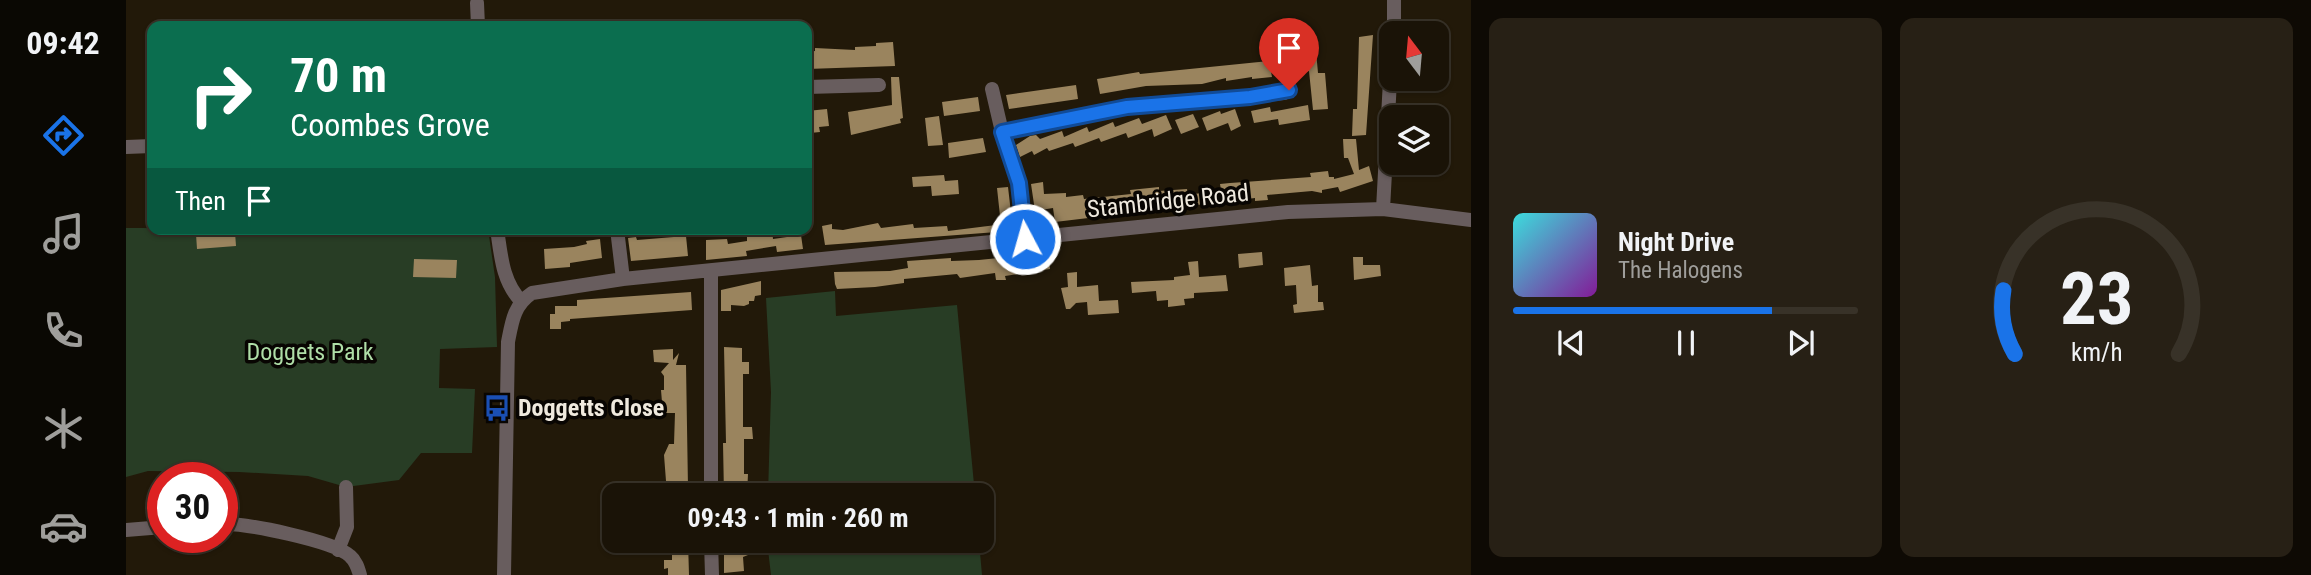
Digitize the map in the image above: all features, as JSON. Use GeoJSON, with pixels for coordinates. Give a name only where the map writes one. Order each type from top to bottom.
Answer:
{"type":"FeatureCollection","features":[{"type":"Feature","properties":{"kind":"street"},"geometry":{"type":"LineString","coordinates":[[1394,0],[1394,21]]}},
{"type":"Feature","properties":{"kind":"street"},"geometry":{"type":"LineString","coordinates":[[477,3],[478,21]]}},
{"type":"Feature","properties":{"kind":"street"},"geometry":{"type":"LineString","coordinates":[[1002,132],[1127,107],[1284,93],[1289,90],[1287,52]]}},
{"type":"Feature","properties":{"kind":"street"},"geometry":{"type":"LineString","coordinates":[[812,87],[878,85]]}},
{"type":"Feature","properties":{"kind":"street"},"geometry":{"type":"LineString","coordinates":[[992,89],[1002,132],[1019,183],[1025,239]]}},
{"type":"Feature","properties":{"kind":"street"},"geometry":{"type":"LineString","coordinates":[[1383,209],[1389,91]]}},
{"type":"Feature","properties":{"kind":"street"},"geometry":{"type":"LineString","coordinates":[[126,147],[147,146]]}},
{"type":"Feature","properties":{"kind":"street","name":"Stambridge Road"},"geometry":{"type":"LineString","coordinates":[[521,301],[532,293],[545,289],[623,279],[1288,212],[1383,209],[1471,220]]}},
{"type":"Feature","properties":{"kind":"street"},"geometry":{"type":"LineString","coordinates":[[498,235],[503,269],[511,290],[521,301],[513,318],[506,372],[504,575]]}},
{"type":"Feature","properties":{"kind":"street"},"geometry":{"type":"LineString","coordinates":[[618,235],[623,279]]}},
{"type":"Feature","properties":{"kind":"street"},"geometry":{"type":"LineString","coordinates":[[711,272],[711,483]]}},
{"type":"Feature","properties":{"kind":"street"},"geometry":{"type":"LineString","coordinates":[[338,550],[346,527],[346,487]]}},
{"type":"Feature","properties":{"kind":"street"},"geometry":{"type":"LineString","coordinates":[[238,525],[265,528],[338,550],[350,555],[360,575]]}},
{"type":"Feature","properties":{"kind":"street"},"geometry":{"type":"LineString","coordinates":[[126,530],[147,528]]}},
{"type":"Feature","properties":{"kind":"street"},"geometry":{"type":"LineString","coordinates":[[712,553],[712,575]]}},
{"type":"Feature","properties":{"kind":"green space","name":"Doggets Park"},"geometry":{"type":"Polygon","coordinates":[[[126,228],[147,228],[147,235],[489,235],[495,277],[497,347],[440,349],[439,388],[475,389],[472,453],[421,453],[399,480],[346,487],[308,476],[238,472],[238,462],[147,462],[147,471],[126,477],[126,228]]]}},
{"type":"Feature","properties":{"kind":"green space"},"geometry":{"type":"Polygon","coordinates":[[[835,291],[836,316],[957,305],[974,483],[768,483],[771,392],[766,298],[835,291]]]}},
{"type":"Feature","properties":{"kind":"green space"},"geometry":{"type":"Polygon","coordinates":[[[768,553],[980,553],[982,575],[771,575],[768,553]]]}},
{"type":"Feature","properties":{"kind":"building"},"geometry":{"type":"Polygon","coordinates":[[[1373,35],[1366,135],[1352,136],[1353,109],[1357,109],[1359,37],[1373,35]]]}},
{"type":"Feature","properties":{"kind":"building"},"geometry":{"type":"Polygon","coordinates":[[[1315,40],[1318,73],[1325,73],[1328,109],[1313,110],[1309,71],[1304,72],[1300,41],[1315,40]]]}},
{"type":"Feature","properties":{"kind":"building"},"geometry":{"type":"Polygon","coordinates":[[[893,42],[895,66],[812,69],[812,51],[815,48],[855,50],[855,47],[876,46],[876,43],[893,42]]]}},
{"type":"Feature","properties":{"kind":"building"},"geometry":{"type":"Polygon","coordinates":[[[1269,61],[1272,77],[1226,81],[1226,78],[1202,84],[1146,86],[1100,94],[1097,79],[1139,72],[1269,61]]]}},
{"type":"Feature","properties":{"kind":"building"},"geometry":{"type":"Polygon","coordinates":[[[891,77],[899,77],[903,118],[900,119],[901,123],[851,135],[848,112],[892,105],[891,77]]]}},
{"type":"Feature","properties":{"kind":"building"},"geometry":{"type":"Polygon","coordinates":[[[1076,85],[1078,99],[1009,109],[1006,95],[1076,85]]]}},
{"type":"Feature","properties":{"kind":"building"},"geometry":{"type":"Polygon","coordinates":[[[978,97],[980,111],[944,116],[942,102],[978,97]]]}},
{"type":"Feature","properties":{"kind":"building"},"geometry":{"type":"Polygon","coordinates":[[[1308,105],[1310,120],[1279,125],[1278,119],[1254,123],[1251,111],[1270,107],[1271,112],[1308,105]]]}},
{"type":"Feature","properties":{"kind":"building"},"geometry":{"type":"Polygon","coordinates":[[[827,109],[829,126],[819,127],[820,132],[812,133],[812,110],[827,109]]]}},
{"type":"Feature","properties":{"kind":"building"},"geometry":{"type":"Polygon","coordinates":[[[1235,109],[1241,126],[1231,131],[1228,123],[1207,131],[1202,118],[1235,109]]]}},
{"type":"Feature","properties":{"kind":"building"},"geometry":{"type":"Polygon","coordinates":[[[1193,114],[1199,127],[1181,134],[1175,120],[1193,114]]]}},
{"type":"Feature","properties":{"kind":"building"},"geometry":{"type":"Polygon","coordinates":[[[1166,115],[1172,129],[1154,137],[1152,129],[1128,138],[1126,133],[1101,142],[1099,138],[1075,147],[1073,143],[1049,151],[1047,148],[1034,155],[1032,151],[1020,157],[1016,145],[1030,136],[1036,135],[1040,139],[1062,131],[1064,137],[1087,127],[1089,132],[1113,122],[1115,127],[1139,118],[1142,124],[1166,115]]]}},
{"type":"Feature","properties":{"kind":"building"},"geometry":{"type":"Polygon","coordinates":[[[939,116],[943,145],[928,146],[925,118],[939,116]]]}},
{"type":"Feature","properties":{"kind":"building"},"geometry":{"type":"Polygon","coordinates":[[[983,138],[986,152],[949,158],[948,143],[983,138]]]}},
{"type":"Feature","properties":{"kind":"building"},"geometry":{"type":"Polygon","coordinates":[[[1343,139],[1356,139],[1359,170],[1369,166],[1373,181],[1340,192],[1338,187],[1322,190],[1322,193],[1312,191],[1267,195],[1268,200],[1255,201],[1255,198],[1055,222],[1053,208],[1035,211],[1031,184],[1043,182],[1044,194],[1066,193],[1066,197],[1083,195],[1084,199],[1131,194],[1130,190],[1159,187],[1159,191],[1187,189],[1188,195],[1221,190],[1220,184],[1311,177],[1310,173],[1328,171],[1329,177],[1334,179],[1354,174],[1348,158],[1344,158],[1343,139]]]}},
{"type":"Feature","properties":{"kind":"building"},"geometry":{"type":"Polygon","coordinates":[[[944,175],[945,181],[958,180],[959,194],[932,196],[931,186],[913,187],[912,177],[944,175]]]}},
{"type":"Feature","properties":{"kind":"building"},"geometry":{"type":"Polygon","coordinates":[[[1008,187],[1011,213],[1000,216],[997,188],[1008,187]]]}},
{"type":"Feature","properties":{"kind":"building"},"geometry":{"type":"Polygon","coordinates":[[[878,223],[881,228],[913,224],[914,228],[947,226],[948,231],[996,225],[997,232],[825,245],[822,226],[832,224],[832,229],[843,230],[878,223]]]}},
{"type":"Feature","properties":{"kind":"building"},"geometry":{"type":"Polygon","coordinates":[[[196,235],[235,235],[236,246],[197,249],[196,235]]]}},
{"type":"Feature","properties":{"kind":"building"},"geometry":{"type":"Polygon","coordinates":[[[747,235],[773,235],[773,239],[801,235],[803,249],[777,252],[776,246],[746,251],[747,256],[706,260],[706,240],[727,239],[728,244],[747,241],[747,235]]]}},
{"type":"Feature","properties":{"kind":"building"},"geometry":{"type":"Polygon","coordinates":[[[686,236],[688,256],[631,261],[628,238],[636,237],[637,240],[686,236]]]}},
{"type":"Feature","properties":{"kind":"building"},"geometry":{"type":"Polygon","coordinates":[[[600,239],[602,258],[570,263],[570,267],[545,269],[544,249],[574,247],[587,244],[586,241],[600,239]]]}},
{"type":"Feature","properties":{"kind":"building"},"geometry":{"type":"Polygon","coordinates":[[[1262,252],[1263,265],[1239,268],[1238,254],[1262,252]]]}},
{"type":"Feature","properties":{"kind":"building"},"geometry":{"type":"Polygon","coordinates":[[[1048,253],[1050,269],[1005,276],[1006,280],[996,280],[995,273],[960,278],[957,274],[904,279],[904,283],[875,287],[837,289],[835,284],[834,272],[890,271],[908,268],[907,261],[951,258],[951,261],[979,260],[1048,253]]]}},
{"type":"Feature","properties":{"kind":"building"},"geometry":{"type":"Polygon","coordinates":[[[1353,257],[1363,257],[1363,265],[1380,265],[1381,276],[1354,280],[1353,257]]]}},
{"type":"Feature","properties":{"kind":"building"},"geometry":{"type":"Polygon","coordinates":[[[414,259],[457,260],[456,278],[413,277],[414,259]]]}},
{"type":"Feature","properties":{"kind":"building"},"geometry":{"type":"Polygon","coordinates":[[[1198,261],[1199,277],[1226,275],[1228,291],[1194,293],[1194,298],[1184,299],[1185,305],[1168,307],[1168,300],[1157,301],[1156,291],[1132,293],[1131,282],[1174,280],[1174,277],[1190,275],[1188,262],[1198,261]]]}},
{"type":"Feature","properties":{"kind":"building"},"geometry":{"type":"Polygon","coordinates":[[[1310,265],[1312,286],[1318,285],[1318,302],[1323,302],[1324,310],[1294,313],[1293,305],[1297,304],[1296,285],[1285,286],[1284,268],[1310,265]]]}},
{"type":"Feature","properties":{"kind":"building"},"geometry":{"type":"Polygon","coordinates":[[[1077,272],[1077,287],[1098,285],[1099,301],[1118,300],[1119,313],[1088,315],[1087,302],[1076,303],[1066,309],[1061,288],[1068,287],[1067,273],[1077,272]]]}},
{"type":"Feature","properties":{"kind":"building"},"geometry":{"type":"Polygon","coordinates":[[[761,281],[761,295],[755,296],[754,301],[749,301],[749,304],[744,306],[731,305],[731,311],[721,311],[721,290],[761,281]]]}},
{"type":"Feature","properties":{"kind":"building"},"geometry":{"type":"Polygon","coordinates":[[[691,292],[692,310],[570,319],[561,322],[561,329],[550,329],[550,314],[555,314],[555,306],[577,306],[577,300],[691,292]]]}},
{"type":"Feature","properties":{"kind":"building"},"geometry":{"type":"Polygon","coordinates":[[[724,347],[742,348],[742,362],[749,362],[749,374],[743,374],[743,427],[752,427],[753,439],[744,439],[744,474],[748,474],[748,483],[724,483],[723,443],[726,443],[724,347]]]}},
{"type":"Feature","properties":{"kind":"building"},"geometry":{"type":"Polygon","coordinates":[[[673,349],[673,360],[679,353],[676,365],[686,365],[688,483],[661,483],[666,481],[664,455],[669,444],[674,444],[675,413],[661,413],[659,402],[662,402],[664,376],[661,372],[669,363],[654,362],[653,350],[673,349]]]}},
{"type":"Feature","properties":{"kind":"building"},"geometry":{"type":"Polygon","coordinates":[[[688,553],[689,575],[668,575],[668,568],[664,569],[664,560],[672,560],[672,554],[688,553]]]}},
{"type":"Feature","properties":{"kind":"building"},"geometry":{"type":"Polygon","coordinates":[[[724,553],[748,553],[743,557],[744,571],[724,573],[724,553]]]}},
{"type":"Feature","properties":{"kind":"place","name":"Doggetts Close"},"geometry":{"type":"Point","coordinates":[497,408]}},
{"type":"Feature","properties":{"kind":"route"},"geometry":{"type":"LineString","coordinates":[[1025,239],[1019,183],[1002,132],[1127,107],[1250,97],[1289,90]]}}]}
